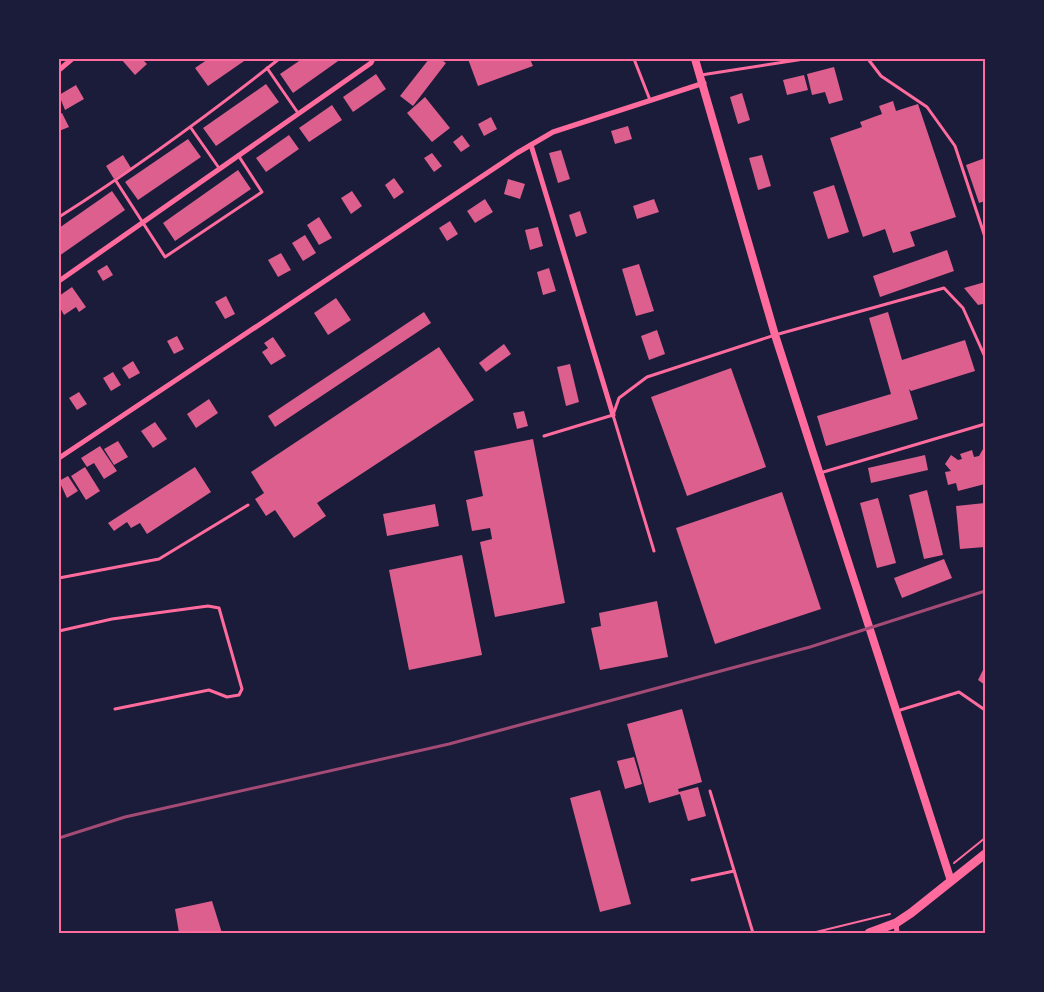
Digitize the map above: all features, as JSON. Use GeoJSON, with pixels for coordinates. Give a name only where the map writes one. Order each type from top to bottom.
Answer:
{"type":"FeatureCollection","features":[{"type":"Feature","properties":{"kind":"main road"},"geometry":{"type":"LineString","coordinates":[[869,933],[896,923],[984,857]]}},
{"type":"Feature","properties":{"kind":"street"},"geometry":{"type":"LineString","coordinates":[[59,70],[72,59]]}},
{"type":"Feature","properties":{"kind":"street"},"geometry":{"type":"LineString","coordinates":[[59,281],[371,63],[373,59]]}},
{"type":"Feature","properties":{"kind":"street"},"geometry":{"type":"LineString","coordinates":[[696,59],[775,335],[950,881]]}},
{"type":"Feature","properties":{"kind":"street"},"geometry":{"type":"LineString","coordinates":[[59,458],[553,132],[704,83]]}},
{"type":"Feature","properties":{"kind":"street"},"geometry":{"type":"LineString","coordinates":[[531,145],[613,414]]}},
{"type":"Feature","properties":{"kind":"street"},"geometry":{"type":"LineString","coordinates":[[896,923],[898,933]]}},
{"type":"Feature","properties":{"kind":"lane"},"geometry":{"type":"LineString","coordinates":[[59,217],[116,181],[191,128],[279,59]]}},
{"type":"Feature","properties":{"kind":"lane"},"geometry":{"type":"LineString","coordinates":[[634,59],[650,100]]}},
{"type":"Feature","properties":{"kind":"lane"},"geometry":{"type":"LineString","coordinates":[[701,75],[804,59]]}},
{"type":"Feature","properties":{"kind":"lane"},"geometry":{"type":"LineString","coordinates":[[868,59],[881,76],[927,107],[955,146],[985,237]]}},
{"type":"Feature","properties":{"kind":"lane"},"geometry":{"type":"LineString","coordinates":[[267,68],[298,113]]}},
{"type":"Feature","properties":{"kind":"lane"},"geometry":{"type":"LineString","coordinates":[[191,128],[219,168]]}},
{"type":"Feature","properties":{"kind":"lane"},"geometry":{"type":"LineString","coordinates":[[116,181],[165,257],[262,192],[238,155]]}},
{"type":"Feature","properties":{"kind":"lane"},"geometry":{"type":"LineString","coordinates":[[654,551],[613,414],[619,398],[647,376],[775,335],[944,288],[963,308],[985,357]]}},
{"type":"Feature","properties":{"kind":"lane"},"geometry":{"type":"LineString","coordinates":[[544,436],[613,414]]}},
{"type":"Feature","properties":{"kind":"lane"},"geometry":{"type":"LineString","coordinates":[[820,473],[985,424]]}},
{"type":"Feature","properties":{"kind":"lane"},"geometry":{"type":"LineString","coordinates":[[59,578],[159,558],[248,505]]}},
{"type":"Feature","properties":{"kind":"lane"},"geometry":{"type":"LineString","coordinates":[[59,631],[112,619],[208,606],[219,608],[242,689],[239,695],[227,697],[209,690],[115,709]]}},
{"type":"Feature","properties":{"kind":"lane"},"geometry":{"type":"LineString","coordinates":[[896,712],[959,692],[985,710]]}},
{"type":"Feature","properties":{"kind":"lane"},"geometry":{"type":"LineString","coordinates":[[710,791],[753,933]]}},
{"type":"Feature","properties":{"kind":"lane"},"geometry":{"type":"LineString","coordinates":[[692,880],[734,871]]}},
{"type":"Feature","properties":{"kind":"path"},"geometry":{"type":"LineString","coordinates":[[947,870],[985,838]]}},
{"type":"Feature","properties":{"kind":"path"},"geometry":{"type":"LineString","coordinates":[[812,933],[891,913]]}},
{"type":"Feature","properties":{"kind":"building"},"geometry":{"type":"Polygon","coordinates":[[[121,59],[142,59],[147,64],[135,75],[121,59]]]}},
{"type":"Feature","properties":{"kind":"building"},"geometry":{"type":"Polygon","coordinates":[[[208,59],[247,59],[208,86],[195,68],[208,59]]]}},
{"type":"Feature","properties":{"kind":"building"},"geometry":{"type":"Polygon","coordinates":[[[302,59],[341,59],[293,93],[280,74],[302,59]]]}},
{"type":"Feature","properties":{"kind":"building"},"geometry":{"type":"Polygon","coordinates":[[[429,59],[440,59],[446,63],[413,106],[400,96],[429,59]]]}},
{"type":"Feature","properties":{"kind":"building"},"geometry":{"type":"Polygon","coordinates":[[[468,59],[530,59],[533,66],[478,86],[468,59]]]}},
{"type":"Feature","properties":{"kind":"building"},"geometry":{"type":"Polygon","coordinates":[[[834,67],[843,100],[829,104],[825,92],[812,95],[807,74],[834,67]]]}},
{"type":"Feature","properties":{"kind":"building"},"geometry":{"type":"Polygon","coordinates":[[[376,74],[386,89],[353,112],[343,97],[376,74]]]}},
{"type":"Feature","properties":{"kind":"building"},"geometry":{"type":"Polygon","coordinates":[[[804,75],[808,90],[787,95],[783,80],[804,75]]]}},
{"type":"Feature","properties":{"kind":"building"},"geometry":{"type":"Polygon","coordinates":[[[266,84],[279,102],[216,146],[203,128],[266,84]]]}},
{"type":"Feature","properties":{"kind":"building"},"geometry":{"type":"Polygon","coordinates":[[[76,85],[84,99],[65,110],[59,95],[76,85]]]}},
{"type":"Feature","properties":{"kind":"building"},"geometry":{"type":"Polygon","coordinates":[[[742,93],[750,120],[738,124],[730,97],[742,93]]]}},
{"type":"Feature","properties":{"kind":"building"},"geometry":{"type":"Polygon","coordinates":[[[425,97],[450,128],[432,142],[407,113],[425,97]]]}},
{"type":"Feature","properties":{"kind":"building"},"geometry":{"type":"Polygon","coordinates":[[[893,101],[896,111],[918,104],[956,217],[910,232],[915,246],[893,253],[885,229],[863,237],[830,138],[862,127],[860,122],[882,114],[879,106],[893,101]]]}},
{"type":"Feature","properties":{"kind":"building"},"geometry":{"type":"Polygon","coordinates":[[[332,105],[342,120],[309,142],[299,128],[332,105]]]}},
{"type":"Feature","properties":{"kind":"building"},"geometry":{"type":"Polygon","coordinates":[[[62,113],[69,127],[59,131],[59,114],[62,113]]]}},
{"type":"Feature","properties":{"kind":"building"},"geometry":{"type":"Polygon","coordinates":[[[491,117],[497,129],[484,136],[478,124],[491,117]]]}},
{"type":"Feature","properties":{"kind":"building"},"geometry":{"type":"Polygon","coordinates":[[[628,126],[632,139],[615,144],[611,131],[628,126]]]}},
{"type":"Feature","properties":{"kind":"building"},"geometry":{"type":"Polygon","coordinates":[[[289,135],[299,149],[266,172],[256,158],[289,135]]]}},
{"type":"Feature","properties":{"kind":"building"},"geometry":{"type":"Polygon","coordinates":[[[462,135],[470,146],[461,152],[453,142],[462,135]]]}},
{"type":"Feature","properties":{"kind":"building"},"geometry":{"type":"Polygon","coordinates":[[[188,139],[201,157],[138,200],[125,182],[188,139]]]}},
{"type":"Feature","properties":{"kind":"building"},"geometry":{"type":"Polygon","coordinates":[[[561,150],[570,179],[558,183],[549,153],[561,150]]]}},
{"type":"Feature","properties":{"kind":"building"},"geometry":{"type":"Polygon","coordinates":[[[432,153],[442,166],[434,172],[424,158],[432,153]]]}},
{"type":"Feature","properties":{"kind":"building"},"geometry":{"type":"Polygon","coordinates":[[[123,155],[131,168],[114,179],[106,166],[123,155]]]}},
{"type":"Feature","properties":{"kind":"building"},"geometry":{"type":"Polygon","coordinates":[[[762,155],[771,186],[758,190],[749,158],[762,155]]]}},
{"type":"Feature","properties":{"kind":"building"},"geometry":{"type":"Polygon","coordinates":[[[985,158],[985,201],[979,203],[966,165],[985,158]]]}},
{"type":"Feature","properties":{"kind":"building"},"geometry":{"type":"Polygon","coordinates":[[[238,170],[251,189],[175,241],[163,223],[238,170]]]}},
{"type":"Feature","properties":{"kind":"building"},"geometry":{"type":"Polygon","coordinates":[[[394,178],[404,192],[394,199],[385,185],[394,178]]]}},
{"type":"Feature","properties":{"kind":"building"},"geometry":{"type":"Polygon","coordinates":[[[508,179],[525,184],[520,199],[504,194],[508,179]]]}},
{"type":"Feature","properties":{"kind":"building"},"geometry":{"type":"Polygon","coordinates":[[[834,185],[849,232],[828,239],[813,192],[834,185]]]}},
{"type":"Feature","properties":{"kind":"building"},"geometry":{"type":"Polygon","coordinates":[[[112,191],[125,210],[59,256],[59,228],[112,191]]]}},
{"type":"Feature","properties":{"kind":"building"},"geometry":{"type":"Polygon","coordinates":[[[352,191],[362,206],[351,214],[341,198],[352,191]]]}},
{"type":"Feature","properties":{"kind":"building"},"geometry":{"type":"Polygon","coordinates":[[[485,199],[493,212],[475,223],[467,211],[485,199]]]}},
{"type":"Feature","properties":{"kind":"building"},"geometry":{"type":"Polygon","coordinates":[[[654,199],[659,212],[637,219],[633,206],[654,199]]]}},
{"type":"Feature","properties":{"kind":"building"},"geometry":{"type":"Polygon","coordinates":[[[580,211],[587,233],[576,237],[569,215],[580,211]]]}},
{"type":"Feature","properties":{"kind":"building"},"geometry":{"type":"Polygon","coordinates":[[[319,217],[332,238],[319,245],[307,225],[319,217]]]}},
{"type":"Feature","properties":{"kind":"building"},"geometry":{"type":"Polygon","coordinates":[[[450,221],[458,234],[447,241],[439,228],[450,221]]]}},
{"type":"Feature","properties":{"kind":"building"},"geometry":{"type":"Polygon","coordinates":[[[538,227],[543,246],[530,250],[525,230],[538,227]]]}},
{"type":"Feature","properties":{"kind":"building"},"geometry":{"type":"Polygon","coordinates":[[[305,235],[316,253],[303,261],[292,243],[305,235]]]}},
{"type":"Feature","properties":{"kind":"building"},"geometry":{"type":"Polygon","coordinates":[[[947,250],[954,271],[880,297],[873,276],[947,250]]]}},
{"type":"Feature","properties":{"kind":"building"},"geometry":{"type":"Polygon","coordinates":[[[281,253],[291,270],[278,277],[268,260],[281,253]]]}},
{"type":"Feature","properties":{"kind":"building"},"geometry":{"type":"Polygon","coordinates":[[[639,264],[654,311],[636,316],[622,269],[639,264]]]}},
{"type":"Feature","properties":{"kind":"building"},"geometry":{"type":"Polygon","coordinates":[[[107,265],[113,275],[103,281],[97,271],[107,265]]]}},
{"type":"Feature","properties":{"kind":"building"},"geometry":{"type":"Polygon","coordinates":[[[549,268],[556,291],[543,295],[537,272],[549,268]]]}},
{"type":"Feature","properties":{"kind":"building"},"geometry":{"type":"Polygon","coordinates":[[[985,282],[985,311],[983,304],[978,305],[964,288],[985,282]]]}},
{"type":"Feature","properties":{"kind":"building"},"geometry":{"type":"Polygon","coordinates":[[[72,287],[86,307],[79,312],[76,307],[64,315],[59,306],[59,296],[72,287]]]}},
{"type":"Feature","properties":{"kind":"building"},"geometry":{"type":"Polygon","coordinates":[[[226,296],[235,314],[225,319],[215,302],[226,296]]]}},
{"type":"Feature","properties":{"kind":"building"},"geometry":{"type":"Polygon","coordinates":[[[336,298],[351,320],[328,335],[314,313],[336,298]]]}},
{"type":"Feature","properties":{"kind":"building"},"geometry":{"type":"Polygon","coordinates":[[[424,312],[431,323],[275,427],[268,416],[424,312]]]}},
{"type":"Feature","properties":{"kind":"building"},"geometry":{"type":"Polygon","coordinates":[[[888,312],[902,360],[965,340],[975,371],[911,391],[909,389],[918,419],[826,446],[817,416],[891,394],[869,318],[888,312]]]}},
{"type":"Feature","properties":{"kind":"building"},"geometry":{"type":"Polygon","coordinates":[[[657,330],[665,354],[649,360],[641,336],[657,330]]]}},
{"type":"Feature","properties":{"kind":"building"},"geometry":{"type":"Polygon","coordinates":[[[177,336],[184,349],[174,354],[167,341],[177,336]]]}},
{"type":"Feature","properties":{"kind":"building"},"geometry":{"type":"Polygon","coordinates":[[[273,337],[286,356],[271,365],[262,352],[268,348],[264,343],[273,337]]]}},
{"type":"Feature","properties":{"kind":"building"},"geometry":{"type":"Polygon","coordinates":[[[504,344],[511,354],[486,372],[479,363],[504,344]]]}},
{"type":"Feature","properties":{"kind":"building"},"geometry":{"type":"Polygon","coordinates":[[[439,347],[474,400],[317,503],[326,516],[294,538],[275,510],[266,516],[255,499],[264,493],[251,472],[439,347]]]}},
{"type":"Feature","properties":{"kind":"building"},"geometry":{"type":"Polygon","coordinates":[[[133,361],[140,373],[129,379],[122,368],[133,361]]]}},
{"type":"Feature","properties":{"kind":"building"},"geometry":{"type":"Polygon","coordinates":[[[570,364],[579,402],[566,406],[557,367],[570,364]]]}},
{"type":"Feature","properties":{"kind":"building"},"geometry":{"type":"Polygon","coordinates":[[[731,368],[766,467],[687,496],[651,397],[731,368]]]}},
{"type":"Feature","properties":{"kind":"building"},"geometry":{"type":"Polygon","coordinates":[[[113,372],[121,385],[111,391],[103,378],[113,372]]]}},
{"type":"Feature","properties":{"kind":"building"},"geometry":{"type":"Polygon","coordinates":[[[79,392],[87,404],[77,410],[69,398],[79,392]]]}},
{"type":"Feature","properties":{"kind":"building"},"geometry":{"type":"Polygon","coordinates":[[[209,399],[218,413],[196,428],[187,414],[209,399]]]}},
{"type":"Feature","properties":{"kind":"building"},"geometry":{"type":"Polygon","coordinates":[[[524,411],[528,426],[517,429],[513,413],[524,411]]]}},
{"type":"Feature","properties":{"kind":"building"},"geometry":{"type":"Polygon","coordinates":[[[155,422],[167,439],[153,448],[141,431],[155,422]]]}},
{"type":"Feature","properties":{"kind":"building"},"geometry":{"type":"Polygon","coordinates":[[[533,439],[565,603],[495,617],[480,542],[492,539],[490,528],[472,531],[466,500],[483,496],[474,451],[533,439]]]}},
{"type":"Feature","properties":{"kind":"building"},"geometry":{"type":"Polygon","coordinates":[[[118,441],[128,457],[114,465],[104,449],[118,441]]]}},
{"type":"Feature","properties":{"kind":"building"},"geometry":{"type":"Polygon","coordinates":[[[100,446],[117,471],[104,479],[94,463],[87,467],[81,458],[100,446]]]}},
{"type":"Feature","properties":{"kind":"building"},"geometry":{"type":"Polygon","coordinates":[[[983,449],[985,451],[985,484],[958,491],[956,483],[948,485],[945,472],[951,471],[945,464],[951,455],[958,460],[962,459],[960,454],[972,450],[974,457],[979,456],[983,449]]]}},
{"type":"Feature","properties":{"kind":"building"},"geometry":{"type":"Polygon","coordinates":[[[925,455],[928,470],[871,483],[868,468],[925,455]]]}},
{"type":"Feature","properties":{"kind":"building"},"geometry":{"type":"Polygon","coordinates":[[[85,467],[100,491],[86,500],[71,476],[85,467]]]}},
{"type":"Feature","properties":{"kind":"building"},"geometry":{"type":"Polygon","coordinates":[[[195,467],[211,492],[147,534],[140,523],[131,528],[127,522],[114,531],[108,523],[195,467]]]}},
{"type":"Feature","properties":{"kind":"building"},"geometry":{"type":"Polygon","coordinates":[[[68,476],[78,491],[67,498],[59,481],[68,476]]]}},
{"type":"Feature","properties":{"kind":"building"},"geometry":{"type":"Polygon","coordinates":[[[927,490],[943,555],[924,559],[909,495],[927,490]]]}},
{"type":"Feature","properties":{"kind":"building"},"geometry":{"type":"Polygon","coordinates":[[[782,492],[821,609],[715,644],[676,528],[782,492]]]}},
{"type":"Feature","properties":{"kind":"building"},"geometry":{"type":"Polygon","coordinates":[[[878,498],[896,563],[877,568],[860,503],[878,498]]]}},
{"type":"Feature","properties":{"kind":"building"},"geometry":{"type":"Polygon","coordinates":[[[985,503],[985,547],[960,549],[956,506],[985,503]]]}},
{"type":"Feature","properties":{"kind":"building"},"geometry":{"type":"Polygon","coordinates":[[[435,504],[439,526],[387,536],[383,514],[435,504]]]}},
{"type":"Feature","properties":{"kind":"building"},"geometry":{"type":"Polygon","coordinates":[[[462,555],[482,655],[409,670],[389,570],[462,555]]]}},
{"type":"Feature","properties":{"kind":"building"},"geometry":{"type":"Polygon","coordinates":[[[944,559],[952,578],[902,598],[894,578],[944,559]]]}},
{"type":"Feature","properties":{"kind":"building"},"geometry":{"type":"Polygon","coordinates":[[[657,601],[668,657],[600,670],[591,628],[601,626],[599,613],[657,601]]]}},
{"type":"Feature","properties":{"kind":"building"},"geometry":{"type":"Polygon","coordinates":[[[983,670],[985,672],[985,685],[978,680],[983,670]]]}},
{"type":"Feature","properties":{"kind":"building"},"geometry":{"type":"Polygon","coordinates":[[[682,709],[702,782],[678,789],[679,792],[698,787],[706,816],[688,821],[680,794],[649,803],[627,724],[682,709]]]}},
{"type":"Feature","properties":{"kind":"building"},"geometry":{"type":"Polygon","coordinates":[[[634,757],[642,784],[625,789],[617,761],[634,757]]]}},
{"type":"Feature","properties":{"kind":"building"},"geometry":{"type":"Polygon","coordinates":[[[600,790],[631,904],[600,912],[570,798],[600,790]]]}},
{"type":"Feature","properties":{"kind":"building"},"geometry":{"type":"Polygon","coordinates":[[[212,901],[222,933],[179,933],[175,909],[212,901]]]}},
{"type":"Feature","properties":{"kind":"railway"},"geometry":{"type":"LineString","coordinates":[[59,838],[125,817],[449,744],[810,647],[985,591]]}}]}
